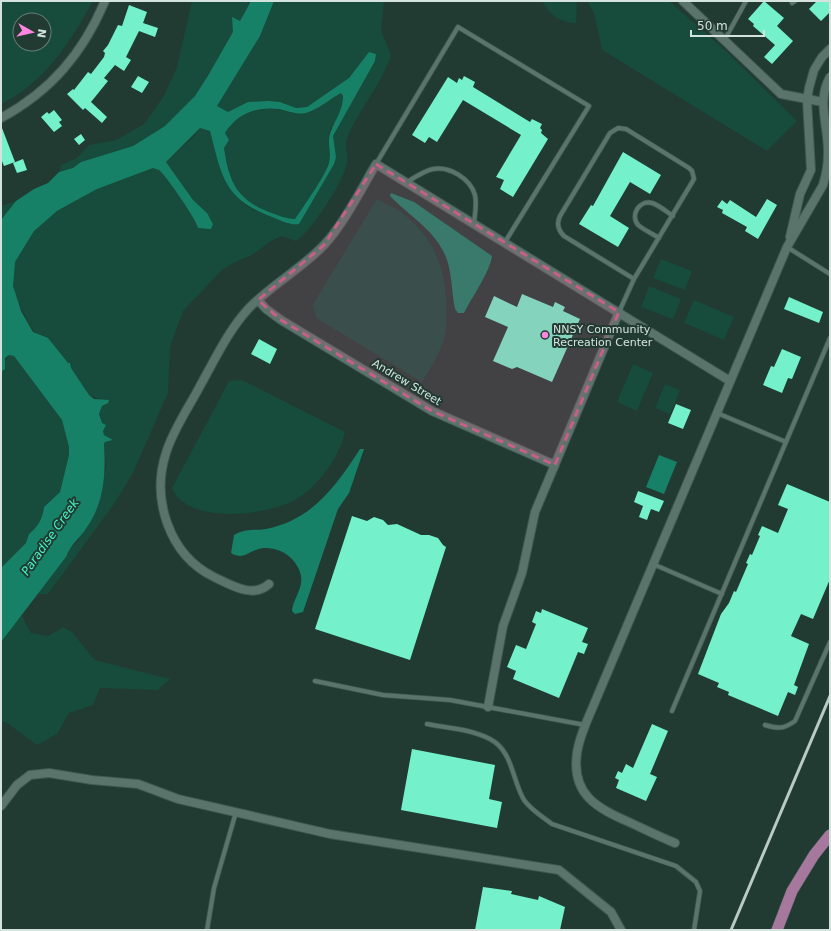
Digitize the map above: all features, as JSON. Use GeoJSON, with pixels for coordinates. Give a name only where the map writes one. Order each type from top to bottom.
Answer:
{"type":"FeatureCollection","features":[{"type":"Feature","properties":{"kind":"main road"},"geometry":{"type":"LineString","coordinates":[[777,930],[792,891],[814,854],[830,835]]}},
{"type":"Feature","properties":{"kind":"street"},"geometry":{"type":"LineString","coordinates":[[1,118],[35,96],[53,81],[70,62],[84,43],[105,1]]}},
{"type":"Feature","properties":{"kind":"street"},"geometry":{"type":"LineString","coordinates":[[683,1],[781,94],[824,102]]}},
{"type":"Feature","properties":{"kind":"street"},"geometry":{"type":"LineString","coordinates":[[787,248],[800,194],[811,170],[807,100],[814,70],[822,57],[830,49]]}},
{"type":"Feature","properties":{"kind":"street"},"geometry":{"type":"LineString","coordinates":[[675,843],[602,810],[587,798],[576,774],[577,752],[586,725],[653,564],[787,248],[822,186],[826,174],[828,153],[824,102],[825,89],[830,77]]}},
{"type":"Feature","properties":{"kind":"street"},"geometry":{"type":"LineString","coordinates":[[269,584],[264,590],[258,592],[242,589],[211,576],[198,566],[178,546],[166,520],[161,489],[163,462],[171,441],[228,336],[241,318],[258,300],[324,245],[376,164],[408,182],[730,381]]}},
{"type":"Feature","properties":{"kind":"street","name":"Andrew Street"},"geometry":{"type":"LineString","coordinates":[[258,300],[266,309],[281,320],[432,411],[554,465]]}},
{"type":"Feature","properties":{"kind":"street"},"geometry":{"type":"LineString","coordinates":[[488,707],[503,626],[522,574],[535,512],[619,312]]}},
{"type":"Feature","properties":{"kind":"street"},"geometry":{"type":"LineString","coordinates":[[1,806],[17,785],[30,775],[50,773],[92,780],[138,784],[178,799],[330,834],[559,870],[610,912],[621,930]]}},
{"type":"Feature","properties":{"kind":"lane"},"geometry":{"type":"LineString","coordinates":[[724,40],[746,1]]}},
{"type":"Feature","properties":{"kind":"lane"},"geometry":{"type":"LineString","coordinates":[[376,164],[458,27],[589,106],[505,242]]}},
{"type":"Feature","properties":{"kind":"lane"},"geometry":{"type":"LineString","coordinates":[[619,312],[634,279],[693,184],[694,179],[692,171],[626,129],[618,128],[614,130],[560,216],[557,224],[558,229],[564,236],[634,279]]}},
{"type":"Feature","properties":{"kind":"lane"},"geometry":{"type":"LineString","coordinates":[[408,182],[433,169],[451,170],[456,173],[465,179],[474,194],[476,212],[474,223]]}},
{"type":"Feature","properties":{"kind":"lane"},"geometry":{"type":"LineString","coordinates":[[659,238],[638,224],[635,215],[636,211],[642,204],[651,203],[673,216]]}},
{"type":"Feature","properties":{"kind":"lane"},"geometry":{"type":"LineString","coordinates":[[787,248],[830,274]]}},
{"type":"Feature","properties":{"kind":"lane"},"geometry":{"type":"LineString","coordinates":[[672,711],[830,338]]}},
{"type":"Feature","properties":{"kind":"lane"},"geometry":{"type":"LineString","coordinates":[[717,413],[786,442]]}},
{"type":"Feature","properties":{"kind":"lane"},"geometry":{"type":"LineString","coordinates":[[653,564],[722,594]]}},
{"type":"Feature","properties":{"kind":"lane"},"geometry":{"type":"LineString","coordinates":[[765,725],[777,729],[788,726],[795,720],[830,642]]}},
{"type":"Feature","properties":{"kind":"lane"},"geometry":{"type":"LineString","coordinates":[[316,681],[383,695],[450,700],[586,725]]}},
{"type":"Feature","properties":{"kind":"lane"},"geometry":{"type":"LineString","coordinates":[[427,724],[472,732],[491,740],[504,750],[524,800],[537,813],[552,824],[676,866],[696,882],[700,891],[694,930]]}},
{"type":"Feature","properties":{"kind":"lane"},"geometry":{"type":"LineString","coordinates":[[207,930],[214,888],[236,812]]}},
{"type":"Feature","properties":{"kind":"highlighted area"},"geometry":{"type":"Polygon","coordinates":[[[376,164],[619,312],[555,465],[432,411],[281,320],[258,300],[324,245],[376,164]]]}},
{"type":"Feature","properties":{"kind":"shaded area"},"geometry":{"type":"Polygon","coordinates":[[[1,1],[93,1],[66,46],[55,60],[30,85],[1,104],[1,1]]]}},
{"type":"Feature","properties":{"kind":"shaded area"},"geometry":{"type":"Polygon","coordinates":[[[192,1],[251,1],[240,21],[232,18],[234,32],[195,96],[165,126],[133,146],[81,162],[73,168],[59,172],[61,165],[77,158],[89,145],[116,140],[144,124],[164,96],[177,67],[192,1]]]}},
{"type":"Feature","properties":{"kind":"shaded area"},"geometry":{"type":"Polygon","coordinates":[[[274,1],[384,1],[381,30],[391,55],[387,66],[347,138],[347,163],[340,182],[310,228],[296,241],[281,236],[271,241],[252,255],[235,262],[222,270],[183,311],[170,347],[168,393],[133,473],[114,504],[48,594],[37,594],[66,557],[69,549],[78,541],[106,468],[104,444],[105,442],[113,440],[104,435],[99,414],[102,406],[108,403],[89,395],[48,338],[34,332],[16,300],[13,286],[13,269],[15,262],[34,231],[49,216],[97,189],[153,168],[159,170],[168,180],[187,207],[198,228],[207,213],[193,200],[166,162],[193,137],[200,128],[210,131],[218,161],[243,203],[254,210],[295,225],[336,157],[333,136],[375,61],[376,54],[369,52],[349,78],[307,107],[296,108],[280,102],[248,102],[228,112],[217,106],[260,36],[274,1]]]}},
{"type":"Feature","properties":{"kind":"shaded area"},"geometry":{"type":"Polygon","coordinates":[[[542,1],[577,1],[576,23],[560,20],[548,10],[542,1]]]}},
{"type":"Feature","properties":{"kind":"shaded area"},"geometry":{"type":"Polygon","coordinates":[[[587,1],[669,1],[724,49],[797,121],[767,151],[602,50],[594,13],[587,1]]]}},
{"type":"Feature","properties":{"kind":"shaded area"},"geometry":{"type":"Polygon","coordinates":[[[341,92],[344,102],[341,112],[329,135],[330,160],[327,170],[309,200],[295,219],[285,218],[269,212],[258,207],[242,195],[236,188],[228,170],[224,148],[229,140],[225,133],[235,121],[248,113],[271,108],[295,113],[306,113],[324,104],[341,92]]]}},
{"type":"Feature","properties":{"kind":"shaded area"},"geometry":{"type":"Polygon","coordinates":[[[377,199],[401,212],[412,221],[430,243],[441,267],[446,294],[446,329],[438,353],[422,382],[316,318],[313,304],[377,199]]]}},
{"type":"Feature","properties":{"kind":"shaded area"},"geometry":{"type":"Polygon","coordinates":[[[16,201],[1,220],[1,206],[16,201]]]}},
{"type":"Feature","properties":{"kind":"shaded area"},"geometry":{"type":"Polygon","coordinates":[[[661,259],[692,271],[685,290],[653,278],[661,259]]]}},
{"type":"Feature","properties":{"kind":"shaded area"},"geometry":{"type":"Polygon","coordinates":[[[649,286],[681,299],[673,319],[641,307],[649,286]]]}},
{"type":"Feature","properties":{"kind":"shaded area"},"geometry":{"type":"Polygon","coordinates":[[[694,300],[734,317],[724,340],[684,323],[694,300]]]}},
{"type":"Feature","properties":{"kind":"shaded area"},"geometry":{"type":"Polygon","coordinates":[[[9,355],[14,356],[62,420],[69,447],[69,455],[60,492],[44,507],[43,517],[34,530],[29,534],[26,543],[1,568],[1,372],[5,369],[4,363],[9,355]]]}},
{"type":"Feature","properties":{"kind":"shaded area"},"geometry":{"type":"Polygon","coordinates":[[[633,364],[653,373],[637,411],[617,402],[633,364]]]}},
{"type":"Feature","properties":{"kind":"shaded area"},"geometry":{"type":"Polygon","coordinates":[[[242,380],[345,432],[342,442],[333,462],[312,488],[295,500],[282,506],[247,513],[228,514],[193,508],[180,500],[172,488],[229,381],[242,380]]]}},
{"type":"Feature","properties":{"kind":"shaded area"},"geometry":{"type":"Polygon","coordinates":[[[665,384],[680,390],[670,414],[655,408],[665,384]]]}},
{"type":"Feature","properties":{"kind":"shaded area"},"geometry":{"type":"Polygon","coordinates":[[[21,614],[31,633],[48,636],[63,627],[72,632],[95,660],[170,679],[158,690],[100,688],[93,705],[69,713],[57,734],[37,745],[7,723],[1,721],[1,642],[21,614]]]}},
{"type":"Feature","properties":{"kind":"water","name":"Paradise Creek"},"geometry":{"type":"Polygon","coordinates":[[[251,1],[274,1],[260,36],[217,106],[228,112],[248,102],[280,102],[296,108],[307,107],[349,78],[369,52],[376,54],[375,61],[333,136],[336,157],[334,164],[299,224],[286,222],[256,210],[234,194],[222,174],[210,131],[200,128],[166,162],[193,200],[207,213],[213,224],[211,229],[198,228],[187,207],[168,180],[159,170],[153,168],[97,189],[57,211],[34,231],[15,262],[13,286],[21,311],[33,332],[48,338],[68,363],[70,363],[71,368],[89,395],[94,399],[109,400],[108,403],[102,406],[99,414],[102,423],[106,425],[103,431],[104,435],[113,440],[105,442],[104,444],[105,466],[103,487],[93,518],[85,531],[70,549],[66,557],[1,642],[1,568],[26,543],[29,534],[40,522],[44,507],[60,492],[69,455],[69,447],[62,420],[14,356],[9,355],[5,358],[5,369],[1,372],[1,220],[16,201],[34,189],[48,183],[59,172],[73,168],[81,162],[133,146],[165,126],[195,96],[209,74],[233,32],[232,17],[240,21],[251,1]],[[341,93],[306,113],[296,113],[271,108],[255,110],[235,121],[225,133],[229,140],[224,148],[228,170],[236,188],[242,195],[258,207],[269,212],[285,218],[295,219],[324,175],[329,163],[330,135],[341,110],[343,96],[341,93]]]}},
{"type":"Feature","properties":{"kind":"water"},"geometry":{"type":"Polygon","coordinates":[[[391,193],[414,202],[492,256],[488,269],[464,313],[458,313],[455,309],[448,263],[438,242],[390,196],[391,193]]]}},
{"type":"Feature","properties":{"kind":"water"},"geometry":{"type":"Polygon","coordinates":[[[360,449],[364,449],[349,493],[338,509],[303,612],[295,614],[292,611],[301,585],[301,576],[300,571],[291,558],[284,553],[270,548],[253,551],[242,556],[235,555],[231,553],[234,535],[246,531],[266,529],[297,518],[321,500],[332,488],[360,449]]]}},
{"type":"Feature","properties":{"kind":"water"},"geometry":{"type":"Polygon","coordinates":[[[659,455],[677,462],[664,494],[646,487],[659,455]]]}},
{"type":"Feature","properties":{"kind":"building"},"geometry":{"type":"Polygon","coordinates":[[[764,1],[784,18],[777,26],[793,41],[772,64],[764,57],[775,45],[753,26],[754,24],[748,19],[764,1]]]}},
{"type":"Feature","properties":{"kind":"building"},"geometry":{"type":"Polygon","coordinates":[[[817,1],[830,1],[830,12],[821,21],[809,9],[817,1]]]}},
{"type":"Feature","properties":{"kind":"building"},"geometry":{"type":"Polygon","coordinates":[[[129,5],[147,12],[143,23],[158,28],[155,37],[139,31],[126,57],[131,60],[124,71],[115,65],[104,78],[108,81],[91,102],[107,117],[102,123],[85,108],[83,110],[67,94],[73,89],[74,90],[88,72],[91,74],[104,57],[105,53],[103,51],[108,45],[118,25],[122,26],[129,5]]]}},
{"type":"Feature","properties":{"kind":"building"},"geometry":{"type":"Polygon","coordinates":[[[138,76],[149,82],[142,93],[131,87],[138,76]]]}},
{"type":"Feature","properties":{"kind":"building"},"geometry":{"type":"Polygon","coordinates":[[[464,76],[475,82],[473,87],[530,122],[532,119],[542,124],[540,128],[542,130],[541,133],[548,139],[513,197],[500,189],[504,180],[496,177],[521,135],[463,100],[437,142],[429,137],[425,143],[412,135],[448,77],[457,83],[459,78],[462,80],[464,76]]]}},
{"type":"Feature","properties":{"kind":"building"},"geometry":{"type":"Polygon","coordinates":[[[54,110],[62,120],[59,122],[62,126],[54,132],[41,117],[47,112],[49,114],[54,110]]]}},
{"type":"Feature","properties":{"kind":"building"},"geometry":{"type":"Polygon","coordinates":[[[2,128],[15,162],[4,166],[1,159],[2,128]]]}},
{"type":"Feature","properties":{"kind":"building"},"geometry":{"type":"Polygon","coordinates":[[[81,134],[85,140],[79,145],[74,139],[81,134]]]}},
{"type":"Feature","properties":{"kind":"building"},"geometry":{"type":"Polygon","coordinates":[[[623,152],[661,175],[650,194],[630,182],[610,216],[629,228],[618,247],[579,224],[591,205],[593,206],[623,152]]]}},
{"type":"Feature","properties":{"kind":"building"},"geometry":{"type":"Polygon","coordinates":[[[23,159],[27,170],[17,173],[13,163],[23,159]]]}},
{"type":"Feature","properties":{"kind":"building"},"geometry":{"type":"Polygon","coordinates":[[[767,199],[777,205],[758,239],[745,231],[747,227],[722,213],[723,210],[717,207],[722,200],[727,204],[730,200],[756,217],[767,199]]]}},
{"type":"Feature","properties":{"kind":"building"},"geometry":{"type":"Polygon","coordinates":[[[522,294],[553,307],[555,302],[565,307],[563,311],[580,319],[552,382],[517,367],[512,369],[493,361],[508,327],[485,317],[494,296],[517,307],[522,294]]]}},
{"type":"Feature","properties":{"kind":"building"},"geometry":{"type":"Polygon","coordinates":[[[789,297],[823,312],[819,323],[784,309],[789,297]]]}},
{"type":"Feature","properties":{"kind":"building"},"geometry":{"type":"Polygon","coordinates":[[[259,339],[277,349],[270,364],[251,354],[259,339]]]}},
{"type":"Feature","properties":{"kind":"building"},"geometry":{"type":"Polygon","coordinates":[[[782,349],[801,357],[792,379],[788,378],[782,393],[763,385],[771,366],[774,367],[782,349]]]}},
{"type":"Feature","properties":{"kind":"building"},"geometry":{"type":"Polygon","coordinates":[[[676,404],[691,410],[683,429],[668,423],[676,404]]]}},
{"type":"Feature","properties":{"kind":"building"},"geometry":{"type":"Polygon","coordinates":[[[787,484],[830,502],[830,579],[813,619],[801,614],[791,636],[809,644],[794,685],[798,687],[795,695],[788,692],[778,716],[728,695],[729,692],[717,687],[719,683],[698,674],[721,614],[729,603],[734,591],[736,592],[748,564],[746,563],[750,554],[752,555],[760,536],[758,535],[762,526],[778,533],[788,509],[778,505],[787,484]]]}},
{"type":"Feature","properties":{"kind":"building"},"geometry":{"type":"Polygon","coordinates":[[[638,491],[664,501],[659,512],[651,509],[647,520],[639,517],[643,506],[634,502],[638,491]]]}},
{"type":"Feature","properties":{"kind":"building"},"geometry":{"type":"Polygon","coordinates":[[[352,516],[367,521],[374,517],[383,520],[388,525],[397,524],[421,535],[429,535],[438,538],[446,547],[410,660],[315,629],[352,516]]]}},
{"type":"Feature","properties":{"kind":"building"},"geometry":{"type":"Polygon","coordinates":[[[542,609],[588,628],[582,642],[588,644],[584,654],[578,652],[559,698],[513,679],[516,671],[507,667],[516,645],[526,649],[536,624],[532,622],[536,611],[541,613],[542,609]]]}},
{"type":"Feature","properties":{"kind":"building"},"geometry":{"type":"Polygon","coordinates":[[[652,724],[668,731],[650,774],[657,777],[646,801],[616,788],[619,780],[615,778],[618,771],[622,773],[626,764],[633,768],[652,724]]]}},
{"type":"Feature","properties":{"kind":"building"},"geometry":{"type":"Polygon","coordinates":[[[412,749],[495,765],[489,799],[502,802],[497,828],[401,810],[412,749]]]}},
{"type":"Feature","properties":{"kind":"building"},"geometry":{"type":"Polygon","coordinates":[[[483,887],[512,891],[511,894],[538,900],[539,896],[565,907],[560,930],[475,930],[483,887]]]}},
{"type":"Feature","properties":{"kind":"railway"},"geometry":{"type":"LineString","coordinates":[[731,930],[830,696]]}},
{"type":"Feature","properties":{"kind":"place","name":"NNSY Community Recreation Center"},"geometry":{"type":"Point","coordinates":[545,335]}}]}
